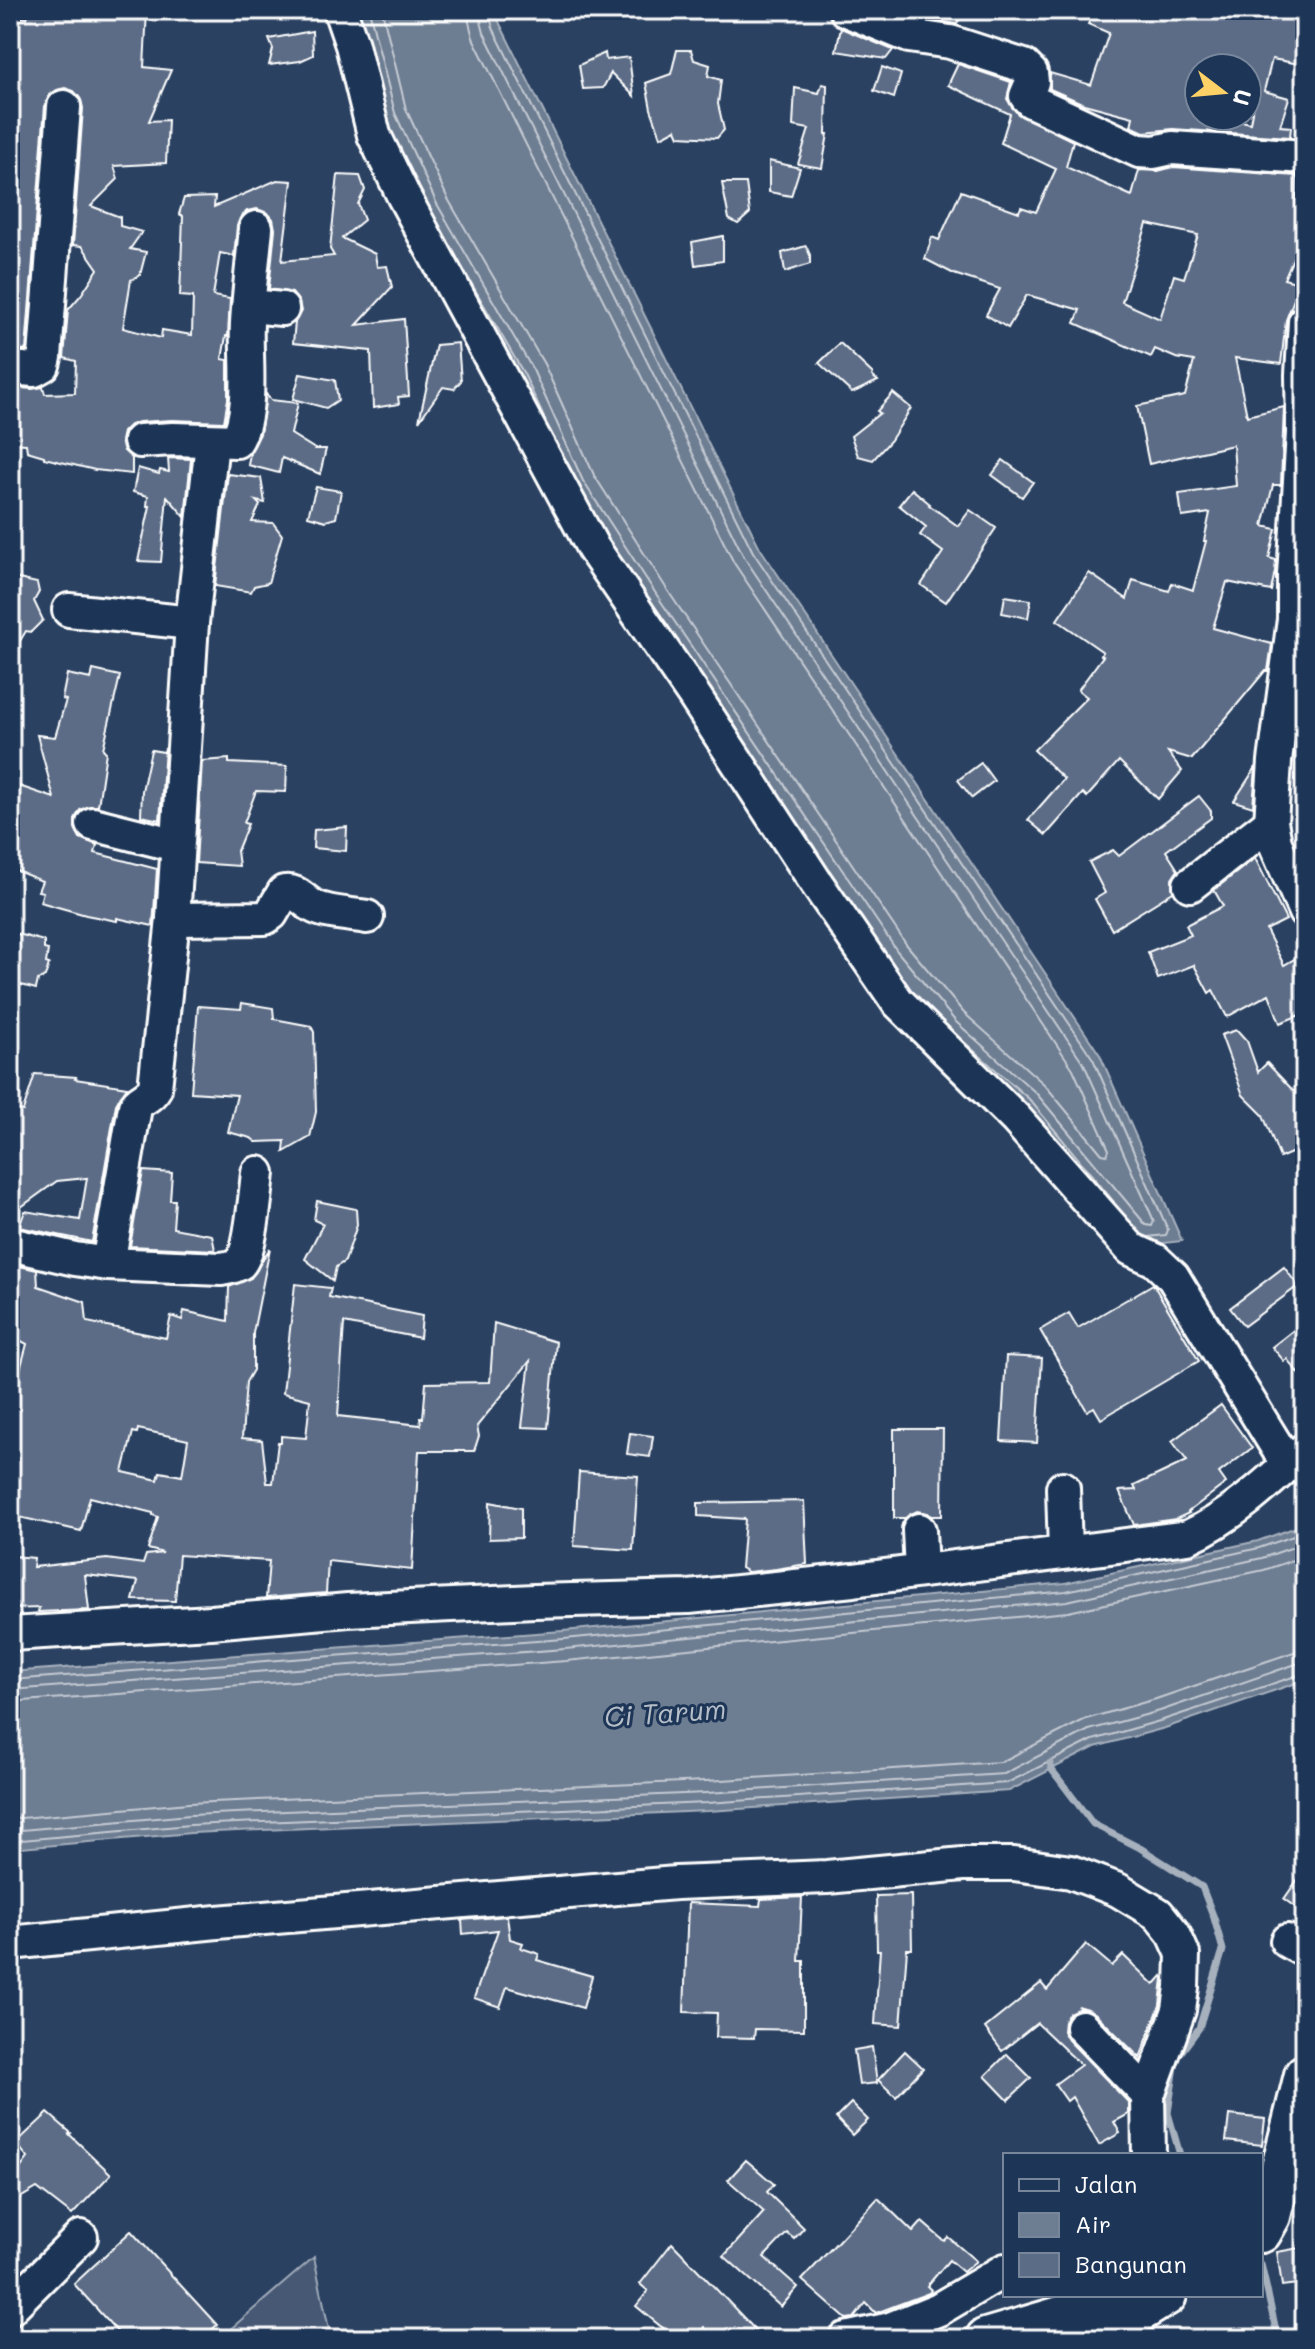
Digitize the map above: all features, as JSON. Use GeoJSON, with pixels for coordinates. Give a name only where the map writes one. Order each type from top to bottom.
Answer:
{"type":"FeatureCollection","features":[{"type":"Feature","properties":{"kind":"main road"},"geometry":{"type":"LineString","coordinates":[[1263,2228],[1270,2216],[1299,2119],[1305,2075]]}},
{"type":"Feature","properties":{"kind":"main road"},"geometry":{"type":"LineString","coordinates":[[986,2339],[1091,2308],[1142,2310]]}},
{"type":"Feature","properties":{"kind":"main road"},"geometry":{"type":"LineString","coordinates":[[1104,2339],[1142,2310]]}},
{"type":"Feature","properties":{"kind":"street"},"geometry":{"type":"LineString","coordinates":[[10,1634],[348,1610],[689,1597],[1188,1537],[1228,1515],[1297,1457],[1173,1277],[1155,1260],[1131,1249],[1016,1119],[897,1001],[695,697],[622,594],[527,429],[374,135],[340,10]]}},
{"type":"Feature","properties":{"kind":"street"},"geometry":{"type":"LineString","coordinates":[[846,10],[909,36],[950,42],[1024,66],[1031,73],[1032,82],[1026,96],[1031,101],[1139,151],[1172,148],[1305,157]]}},
{"type":"Feature","properties":{"kind":"street"},"geometry":{"type":"LineString","coordinates":[[10,368],[34,370],[43,365],[45,357],[64,107]]}},
{"type":"Feature","properties":{"kind":"street"},"geometry":{"type":"LineString","coordinates":[[140,441],[236,441],[242,432],[256,228]]}},
{"type":"Feature","properties":{"kind":"street"},"geometry":{"type":"LineString","coordinates":[[249,306],[282,309]]}},
{"type":"Feature","properties":{"kind":"street"},"geometry":{"type":"LineString","coordinates":[[1305,322],[1302,375],[1304,433],[1294,575],[1299,618],[1275,761],[1271,822],[1275,843],[1305,912]]}},
{"type":"Feature","properties":{"kind":"street"},"geometry":{"type":"LineString","coordinates":[[108,1264],[135,1107],[155,1088],[173,919],[192,623],[212,442]]}},
{"type":"Feature","properties":{"kind":"street"},"geometry":{"type":"LineString","coordinates":[[69,610],[192,623]]}},
{"type":"Feature","properties":{"kind":"street"},"geometry":{"type":"LineString","coordinates":[[1190,885],[1271,822]]}},
{"type":"Feature","properties":{"kind":"street"},"geometry":{"type":"LineString","coordinates":[[93,824],[176,845]]}},
{"type":"Feature","properties":{"kind":"street"},"geometry":{"type":"LineString","coordinates":[[173,919],[265,918],[271,914],[284,892],[289,891],[297,893],[315,908],[367,917]]}},
{"type":"Feature","properties":{"kind":"street"},"geometry":{"type":"LineString","coordinates":[[10,1244],[108,1264],[221,1269],[235,1265],[244,1255],[258,1173]]}},
{"type":"Feature","properties":{"kind":"street"},"geometry":{"type":"LineString","coordinates":[[1063,1488],[1065,1552]]}},
{"type":"Feature","properties":{"kind":"street"},"geometry":{"type":"LineString","coordinates":[[919,1530],[921,1571]]}},
{"type":"Feature","properties":{"kind":"street"},"geometry":{"type":"LineString","coordinates":[[10,1943],[676,1883],[827,1877],[963,1864],[1014,1864],[1071,1872],[1118,1890],[1158,1914],[1174,1934],[1183,1954],[1179,2010],[1148,2095],[1149,2153]]}},
{"type":"Feature","properties":{"kind":"street"},"geometry":{"type":"LineString","coordinates":[[1082,2027],[1148,2095]]}},
{"type":"Feature","properties":{"kind":"street"},"geometry":{"type":"LineString","coordinates":[[10,2308],[81,2237]]}},
{"type":"Feature","properties":{"kind":"street"},"geometry":{"type":"LineString","coordinates":[[848,2338],[890,2329],[939,2309],[1003,2271]]}},
{"type":"Feature","properties":{"kind":"shaded area"},"geometry":{"type":"Polygon","coordinates":[[[314,2257],[331,2339],[219,2339],[314,2257]]]}},
{"type":"Feature","properties":{"kind":"water"},"geometry":{"type":"Polygon","coordinates":[[[351,10],[495,10],[760,548],[1100,1055],[1182,1241],[1139,1246],[943,1034],[882,962],[645,610],[378,119],[351,10]]]}},
{"type":"Feature","properties":{"kind":"water","name":"Ci Tarum"},"geometry":{"type":"Polygon","coordinates":[[[1305,1524],[1305,1680],[1165,1728],[1095,1747],[1009,1791],[708,1811],[191,1833],[10,1849],[10,1672],[563,1631],[1065,1583],[1258,1541],[1305,1524]]]}},
{"type":"Feature","properties":{"kind":"building"},"geometry":{"type":"Polygon","coordinates":[[[29,10],[147,10],[144,67],[171,70],[149,121],[168,120],[166,163],[114,166],[118,179],[91,206],[120,217],[120,226],[142,232],[130,249],[146,252],[140,275],[131,280],[123,328],[161,338],[162,330],[192,335],[193,297],[180,296],[183,216],[179,214],[184,198],[215,197],[214,207],[277,180],[292,181],[282,261],[334,256],[330,249],[338,175],[360,176],[365,190],[358,204],[364,220],[342,238],[375,254],[377,267],[387,266],[392,287],[357,325],[404,319],[409,396],[398,397],[399,404],[373,408],[371,351],[293,343],[295,322],[301,311],[299,302],[292,293],[269,289],[275,229],[268,213],[257,209],[247,211],[240,218],[234,256],[220,253],[213,296],[230,299],[228,336],[222,359],[228,360],[228,399],[224,422],[172,420],[130,425],[123,432],[121,441],[124,451],[132,458],[132,474],[95,470],[44,458],[27,451],[26,444],[10,443],[10,387],[43,387],[45,394],[75,393],[76,361],[64,358],[68,310],[98,269],[82,246],[73,245],[83,108],[74,91],[65,88],[49,96],[45,106],[26,350],[10,349],[10,29],[16,30],[21,17],[27,18],[29,10]]]}},
{"type":"Feature","properties":{"kind":"building"},"geometry":{"type":"Polygon","coordinates":[[[938,10],[964,10],[957,24],[932,20],[938,10]]]}},
{"type":"Feature","properties":{"kind":"building"},"geometry":{"type":"Polygon","coordinates":[[[1095,10],[1281,10],[1279,16],[1305,19],[1305,65],[1272,59],[1264,91],[1289,98],[1280,126],[1291,127],[1290,137],[1217,132],[1263,132],[1263,52],[1183,52],[1183,130],[1144,132],[1131,126],[1133,117],[1084,104],[1050,89],[1050,73],[1091,85],[1109,33],[1088,24],[1095,10]]]}},
{"type":"Feature","properties":{"kind":"building"},"geometry":{"type":"Polygon","coordinates":[[[841,28],[893,50],[886,59],[836,51],[841,28]]]}},
{"type":"Feature","properties":{"kind":"building"},"geometry":{"type":"Polygon","coordinates":[[[312,31],[313,55],[300,61],[269,65],[273,49],[269,39],[312,31]]]}},
{"type":"Feature","properties":{"kind":"building"},"geometry":{"type":"Polygon","coordinates":[[[677,50],[691,50],[694,60],[710,65],[708,76],[721,80],[718,104],[724,130],[717,138],[679,136],[676,129],[661,137],[646,83],[671,74],[677,50]]]}},
{"type":"Feature","properties":{"kind":"building"},"geometry":{"type":"Polygon","coordinates":[[[605,53],[606,60],[629,57],[634,96],[611,73],[603,88],[583,89],[579,65],[605,53]]]}},
{"type":"Feature","properties":{"kind":"building"},"geometry":{"type":"Polygon","coordinates":[[[958,64],[1011,82],[1007,99],[1018,114],[1073,141],[1066,167],[1132,196],[1139,170],[1158,171],[1173,167],[1297,176],[1295,254],[1284,279],[1296,282],[1296,294],[1286,320],[1281,364],[1235,358],[1247,416],[1284,407],[1281,485],[1273,485],[1263,526],[1276,529],[1269,558],[1276,560],[1275,571],[1271,591],[1227,582],[1213,628],[1272,644],[1268,671],[1192,759],[1168,752],[1182,771],[1158,799],[1119,761],[1087,797],[1083,793],[1046,835],[1028,820],[1064,779],[1034,750],[1087,697],[1078,690],[1103,656],[1103,652],[1057,620],[1089,573],[1127,599],[1133,580],[1169,591],[1172,583],[1193,590],[1210,513],[1182,517],[1179,494],[1236,486],[1233,445],[1149,464],[1137,406],[1185,396],[1194,361],[1176,358],[1155,349],[1151,357],[1075,323],[1080,310],[1027,295],[1008,328],[986,315],[1000,289],[954,274],[925,259],[932,237],[939,240],[961,191],[1019,212],[1021,207],[1036,212],[1056,169],[1001,143],[1010,114],[948,85],[958,64]],[[1147,224],[1122,302],[1160,319],[1174,275],[1184,278],[1198,235],[1147,224]]]}},
{"type":"Feature","properties":{"kind":"building"},"geometry":{"type":"Polygon","coordinates":[[[882,67],[901,74],[894,98],[874,91],[882,67]]]}},
{"type":"Feature","properties":{"kind":"building"},"geometry":{"type":"Polygon","coordinates":[[[822,84],[827,85],[828,134],[822,168],[798,164],[809,129],[793,126],[795,88],[819,93],[822,84]]]}},
{"type":"Feature","properties":{"kind":"building"},"geometry":{"type":"Polygon","coordinates":[[[769,161],[800,168],[791,196],[769,192],[769,161]]]}},
{"type":"Feature","properties":{"kind":"building"},"geometry":{"type":"Polygon","coordinates":[[[722,183],[746,183],[750,213],[738,224],[729,219],[722,183]]]}},
{"type":"Feature","properties":{"kind":"building"},"geometry":{"type":"Polygon","coordinates":[[[723,236],[723,261],[695,265],[692,242],[723,236]]]}},
{"type":"Feature","properties":{"kind":"building"},"geometry":{"type":"Polygon","coordinates":[[[806,246],[810,264],[785,272],[782,253],[806,246]]]}},
{"type":"Feature","properties":{"kind":"building"},"geometry":{"type":"Polygon","coordinates":[[[458,343],[461,381],[454,389],[443,387],[419,421],[436,345],[458,343]]]}},
{"type":"Feature","properties":{"kind":"building"},"geometry":{"type":"Polygon","coordinates":[[[840,343],[878,381],[852,393],[819,363],[840,343]]]}},
{"type":"Feature","properties":{"kind":"building"},"geometry":{"type":"Polygon","coordinates":[[[300,374],[335,380],[338,400],[326,408],[293,399],[300,374]]]}},
{"type":"Feature","properties":{"kind":"building"},"geometry":{"type":"Polygon","coordinates":[[[893,393],[911,408],[891,440],[873,460],[858,456],[851,436],[880,413],[877,411],[893,393]]]}},
{"type":"Feature","properties":{"kind":"building"},"geometry":{"type":"Polygon","coordinates":[[[266,394],[271,400],[298,403],[291,434],[315,449],[326,449],[320,474],[282,458],[279,473],[248,465],[250,453],[260,434],[266,394]]]}},
{"type":"Feature","properties":{"kind":"building"},"geometry":{"type":"Polygon","coordinates":[[[168,458],[191,459],[185,517],[167,496],[161,562],[138,561],[150,506],[147,506],[148,496],[133,492],[138,468],[159,474],[160,470],[169,472],[168,458]]]}},
{"type":"Feature","properties":{"kind":"building"},"geometry":{"type":"Polygon","coordinates":[[[1003,460],[1033,482],[1022,497],[992,475],[1003,460]]]}},
{"type":"Feature","properties":{"kind":"building"},"geometry":{"type":"Polygon","coordinates":[[[228,474],[261,478],[265,503],[256,501],[260,505],[252,522],[273,523],[282,535],[268,583],[254,586],[251,592],[215,586],[228,474]]]}},
{"type":"Feature","properties":{"kind":"building"},"geometry":{"type":"Polygon","coordinates":[[[316,487],[341,491],[336,518],[326,521],[308,516],[316,487]]]}},
{"type":"Feature","properties":{"kind":"building"},"geometry":{"type":"Polygon","coordinates":[[[912,489],[958,526],[970,510],[996,528],[946,602],[921,585],[943,552],[920,535],[926,527],[899,505],[912,489]]]}},
{"type":"Feature","properties":{"kind":"building"},"geometry":{"type":"Polygon","coordinates":[[[10,577],[37,583],[39,592],[34,601],[43,620],[31,632],[26,631],[10,657],[10,577]]]}},
{"type":"Feature","properties":{"kind":"building"},"geometry":{"type":"Polygon","coordinates":[[[1005,596],[1031,600],[1028,618],[1002,613],[1005,596]]]}},
{"type":"Feature","properties":{"kind":"building"},"geometry":{"type":"Polygon","coordinates":[[[93,670],[120,676],[103,749],[106,752],[98,806],[80,810],[75,819],[75,828],[80,838],[97,845],[95,853],[157,869],[153,926],[86,915],[40,902],[43,892],[38,891],[42,881],[10,868],[10,783],[54,798],[37,735],[55,737],[66,700],[62,699],[67,674],[91,679],[93,670]]]}},
{"type":"Feature","properties":{"kind":"building"},"geometry":{"type":"Polygon","coordinates":[[[165,748],[160,820],[141,816],[142,791],[151,750],[164,752],[165,748]]]}},
{"type":"Feature","properties":{"kind":"building"},"geometry":{"type":"Polygon","coordinates":[[[229,759],[229,763],[287,766],[286,792],[256,791],[237,851],[239,866],[196,863],[202,761],[229,759]]]}},
{"type":"Feature","properties":{"kind":"building"},"geometry":{"type":"Polygon","coordinates":[[[981,763],[994,781],[972,798],[958,780],[981,763]]]}},
{"type":"Feature","properties":{"kind":"building"},"geometry":{"type":"Polygon","coordinates":[[[1256,767],[1253,807],[1234,801],[1256,767]]]}},
{"type":"Feature","properties":{"kind":"building"},"geometry":{"type":"Polygon","coordinates":[[[1199,796],[1211,811],[1211,818],[1166,851],[1178,870],[1172,879],[1173,892],[1112,930],[1095,899],[1105,893],[1089,862],[1113,850],[1119,856],[1199,796]]]}},
{"type":"Feature","properties":{"kind":"building"},"geometry":{"type":"Polygon","coordinates":[[[347,827],[346,851],[313,848],[314,830],[347,827]]]}},
{"type":"Feature","properties":{"kind":"building"},"geometry":{"type":"Polygon","coordinates":[[[1255,858],[1286,920],[1266,930],[1284,965],[1298,957],[1305,970],[1305,1013],[1280,1023],[1269,994],[1227,1017],[1213,990],[1209,993],[1194,965],[1158,979],[1148,952],[1191,935],[1186,925],[1223,906],[1214,890],[1255,858]]]}},
{"type":"Feature","properties":{"kind":"building"},"geometry":{"type":"Polygon","coordinates":[[[10,932],[44,941],[44,949],[48,950],[46,963],[49,964],[45,977],[38,980],[36,989],[10,982],[15,953],[10,932]]]}},
{"type":"Feature","properties":{"kind":"building"},"geometry":{"type":"Polygon","coordinates":[[[242,1003],[273,1008],[274,1019],[311,1026],[314,1032],[316,1112],[310,1137],[284,1152],[285,1141],[256,1142],[228,1132],[237,1095],[191,1092],[198,1006],[241,1009],[242,1003]]]}},
{"type":"Feature","properties":{"kind":"building"},"geometry":{"type":"Polygon","coordinates":[[[1237,1030],[1247,1041],[1258,1072],[1267,1063],[1304,1102],[1305,1147],[1280,1158],[1263,1115],[1243,1095],[1221,1035],[1237,1030]]]}},
{"type":"Feature","properties":{"kind":"building"},"geometry":{"type":"Polygon","coordinates":[[[35,1074],[76,1077],[127,1087],[116,1104],[92,1242],[19,1227],[25,1211],[80,1220],[87,1178],[57,1181],[10,1215],[10,1108],[23,1111],[35,1074]]]}},
{"type":"Feature","properties":{"kind":"building"},"geometry":{"type":"Polygon","coordinates":[[[143,1171],[172,1173],[170,1200],[175,1200],[173,1228],[212,1235],[215,1250],[130,1246],[143,1171]]]}},
{"type":"Feature","properties":{"kind":"building"},"geometry":{"type":"Polygon","coordinates":[[[317,1201],[356,1209],[357,1225],[345,1261],[336,1267],[333,1281],[305,1259],[323,1224],[314,1220],[317,1201]]]}},
{"type":"Feature","properties":{"kind":"building"},"geometry":{"type":"Polygon","coordinates":[[[270,1248],[253,1333],[253,1370],[246,1382],[242,1438],[262,1440],[267,1483],[273,1483],[281,1436],[306,1438],[310,1400],[283,1393],[295,1284],[331,1288],[329,1297],[422,1316],[420,1338],[344,1323],[338,1416],[421,1425],[426,1383],[490,1382],[494,1323],[556,1342],[548,1428],[522,1427],[530,1361],[477,1426],[479,1436],[474,1451],[419,1451],[412,1570],[328,1561],[326,1593],[266,1598],[269,1561],[179,1555],[175,1601],[133,1600],[138,1581],[85,1575],[89,1610],[38,1612],[39,1608],[10,1609],[14,1556],[34,1558],[33,1567],[107,1559],[143,1564],[146,1555],[163,1553],[148,1549],[158,1517],[153,1513],[90,1497],[81,1531],[10,1515],[10,1378],[17,1381],[27,1344],[10,1335],[10,1264],[37,1270],[38,1286],[85,1302],[87,1322],[166,1338],[171,1316],[182,1320],[184,1311],[228,1321],[229,1287],[251,1278],[270,1248]],[[138,1429],[137,1433],[133,1432],[123,1472],[158,1480],[160,1472],[182,1476],[188,1440],[138,1429]]]}},
{"type":"Feature","properties":{"kind":"building"},"geometry":{"type":"Polygon","coordinates":[[[1284,1267],[1298,1286],[1244,1326],[1230,1308],[1284,1267]]]}},
{"type":"Feature","properties":{"kind":"building"},"geometry":{"type":"Polygon","coordinates":[[[1153,1284],[1199,1361],[1101,1419],[1094,1407],[1087,1411],[1040,1330],[1069,1313],[1078,1328],[1153,1284]]]}},
{"type":"Feature","properties":{"kind":"building"},"geometry":{"type":"Polygon","coordinates":[[[1305,1321],[1305,1382],[1287,1359],[1284,1361],[1272,1347],[1305,1321]]]}},
{"type":"Feature","properties":{"kind":"building"},"geometry":{"type":"Polygon","coordinates":[[[1006,1356],[1042,1358],[1037,1443],[1001,1441],[1006,1356]]]}},
{"type":"Feature","properties":{"kind":"building"},"geometry":{"type":"Polygon","coordinates":[[[1221,1405],[1252,1448],[1219,1473],[1226,1483],[1189,1513],[1176,1519],[1134,1525],[1119,1491],[1136,1490],[1134,1486],[1187,1461],[1172,1441],[1221,1405]]]}},
{"type":"Feature","properties":{"kind":"building"},"geometry":{"type":"Polygon","coordinates":[[[894,1429],[943,1429],[942,1516],[917,1511],[905,1518],[894,1518],[894,1429]]]}},
{"type":"Feature","properties":{"kind":"building"},"geometry":{"type":"Polygon","coordinates":[[[630,1433],[653,1436],[650,1457],[627,1454],[630,1433]]]}},
{"type":"Feature","properties":{"kind":"building"},"geometry":{"type":"Polygon","coordinates":[[[579,1472],[638,1476],[633,1550],[574,1546],[579,1472]]]}},
{"type":"Feature","properties":{"kind":"building"},"geometry":{"type":"Polygon","coordinates":[[[804,1501],[807,1564],[776,1569],[748,1572],[741,1568],[745,1519],[698,1516],[698,1503],[804,1501]]]}},
{"type":"Feature","properties":{"kind":"building"},"geometry":{"type":"Polygon","coordinates":[[[490,1502],[521,1508],[521,1538],[489,1539],[490,1502]]]}},
{"type":"Feature","properties":{"kind":"building"},"geometry":{"type":"Polygon","coordinates":[[[1305,1869],[1305,1914],[1284,1899],[1305,1869]]]}},
{"type":"Feature","properties":{"kind":"building"},"geometry":{"type":"Polygon","coordinates":[[[911,1895],[912,1949],[907,1949],[901,2026],[875,2024],[880,1950],[877,1950],[876,1896],[911,1895]]]}},
{"type":"Feature","properties":{"kind":"building"},"geometry":{"type":"Polygon","coordinates":[[[802,1897],[799,1961],[804,1961],[804,2030],[755,2029],[754,2038],[716,2037],[717,2013],[684,2012],[688,1903],[760,1906],[761,1899],[802,1897]]]}},
{"type":"Feature","properties":{"kind":"building"},"geometry":{"type":"Polygon","coordinates":[[[507,1916],[510,1939],[523,1943],[521,1948],[539,1954],[537,1960],[592,1976],[583,2008],[507,1987],[500,2007],[474,1998],[498,1930],[463,1934],[462,1920],[507,1916]]]}},
{"type":"Feature","properties":{"kind":"building"},"geometry":{"type":"Polygon","coordinates":[[[1086,1944],[1112,1966],[1123,1955],[1154,1985],[1163,1978],[1160,2005],[1140,2058],[1088,2009],[1078,2006],[1080,2008],[1069,2013],[1064,2021],[1063,2031],[1068,2040],[1129,2103],[1129,2114],[1114,2122],[1120,2133],[1099,2145],[1072,2097],[1067,2101],[1055,2084],[1081,2065],[1037,2023],[1002,2051],[985,2028],[1041,1983],[1047,1990],[1086,1944]]]}},
{"type":"Feature","properties":{"kind":"building"},"geometry":{"type":"Polygon","coordinates":[[[872,2047],[877,2083],[859,2085],[854,2050],[872,2047]]]}},
{"type":"Feature","properties":{"kind":"building"},"geometry":{"type":"Polygon","coordinates":[[[905,2051],[923,2068],[896,2097],[878,2080],[905,2051]]]}},
{"type":"Feature","properties":{"kind":"building"},"geometry":{"type":"Polygon","coordinates":[[[1007,2054],[1031,2078],[1008,2100],[985,2076],[1007,2054]]]}},
{"type":"Feature","properties":{"kind":"building"},"geometry":{"type":"Polygon","coordinates":[[[851,2103],[868,2120],[852,2135],[836,2118],[851,2103]]]}},
{"type":"Feature","properties":{"kind":"building"},"geometry":{"type":"Polygon","coordinates":[[[48,2113],[111,2174],[72,2215],[37,2188],[10,2204],[10,2182],[28,2158],[16,2143],[48,2113]]]}},
{"type":"Feature","properties":{"kind":"building"},"geometry":{"type":"Polygon","coordinates":[[[1229,2115],[1265,2119],[1262,2145],[1226,2141],[1229,2115]]]}},
{"type":"Feature","properties":{"kind":"building"},"geometry":{"type":"Polygon","coordinates":[[[746,2160],[774,2184],[767,2192],[804,2228],[794,2239],[787,2233],[764,2257],[798,2287],[781,2307],[724,2256],[764,2212],[728,2180],[746,2160]]]}},
{"type":"Feature","properties":{"kind":"building"},"geometry":{"type":"Polygon","coordinates":[[[878,2198],[913,2232],[922,2222],[944,2241],[948,2237],[976,2261],[963,2272],[949,2260],[927,2286],[931,2290],[929,2293],[876,2313],[866,2303],[854,2318],[846,2319],[802,2280],[878,2198]]]}},
{"type":"Feature","properties":{"kind":"building"},"geometry":{"type":"Polygon","coordinates":[[[131,2231],[217,2325],[202,2339],[124,2339],[74,2284],[131,2231]]]}},
{"type":"Feature","properties":{"kind":"building"},"geometry":{"type":"Polygon","coordinates":[[[672,2243],[764,2339],[715,2339],[704,2327],[695,2339],[676,2339],[636,2306],[648,2291],[640,2284],[672,2243]]]}},
{"type":"Feature","properties":{"kind":"building"},"geometry":{"type":"Polygon","coordinates":[[[1305,2247],[1305,2283],[1282,2286],[1277,2252],[1305,2247]]]}},
{"type":"Feature","properties":{"kind":"waterway"},"geometry":{"type":"LineString","coordinates":[[1050,1763],[1093,1824],[1140,1848],[1202,1887],[1214,1918],[1223,1950],[1199,2028],[1176,2059],[1168,2113],[1179,2153]]}},
{"type":"Feature","properties":{"kind":"waterway"},"geometry":{"type":"LineString","coordinates":[[1263,2273],[1278,2339]]}}]}
